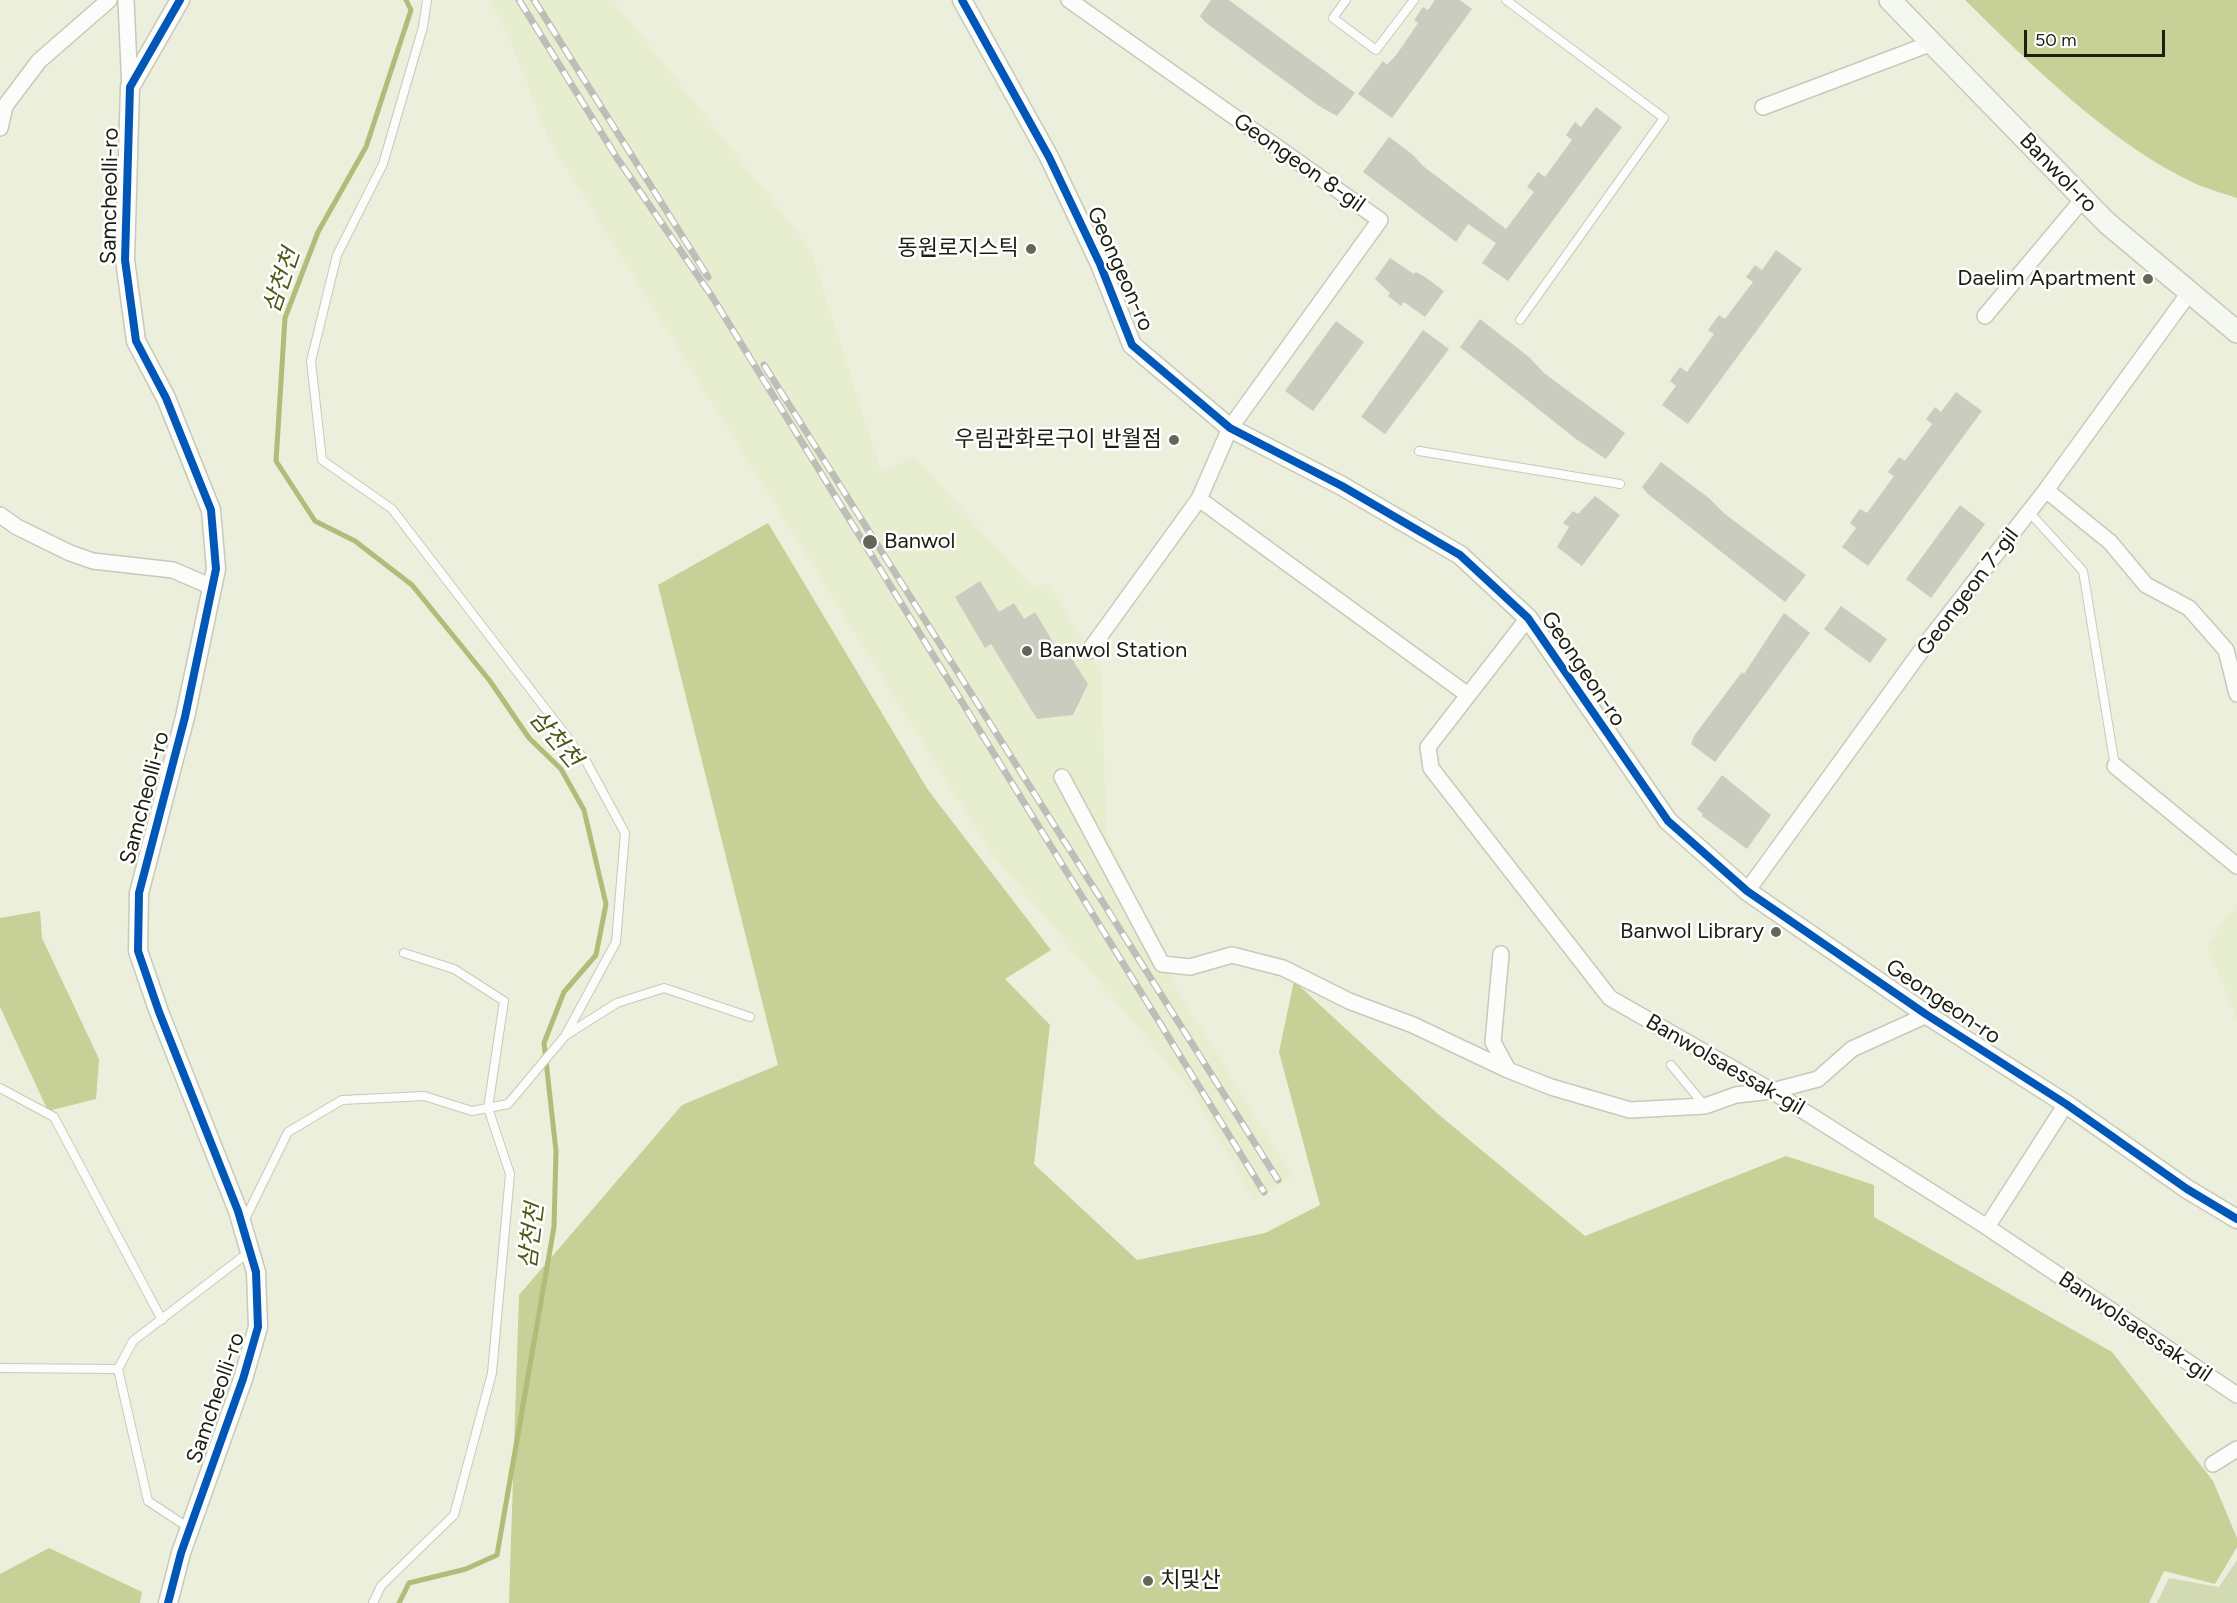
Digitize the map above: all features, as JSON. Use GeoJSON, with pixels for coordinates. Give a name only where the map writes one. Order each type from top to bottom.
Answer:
{"type":"FeatureCollection","features":[{"type":"Feature","properties":{"kind":"main road","name":"Banwol-ro"},"geometry":{"type":"LineString","coordinates":[[1890,0],[2107,223],[2237,332]]}},
{"type":"Feature","properties":{"kind":"street"},"geometry":{"type":"LineString","coordinates":[[126,0],[130,91]]}},
{"type":"Feature","properties":{"kind":"street","name":"Samcheolli-ro"},"geometry":{"type":"LineString","coordinates":[[168,1603],[190,1529],[243,1379],[258,1327],[256,1272],[242,1225],[138,951],[139,893],[185,717],[216,569],[211,510],[166,398],[136,341],[125,260],[130,91],[180,0]]}},
{"type":"Feature","properties":{"kind":"street","name":"Geongeon-ro"},"geometry":{"type":"LineString","coordinates":[[962,0],[1049,157],[1100,264],[1132,345],[1230,428],[1342,486],[1460,555],[1528,618],[1668,821],[1747,891],[1927,1015],[2066,1104],[2187,1189],[2237,1219]]}},
{"type":"Feature","properties":{"kind":"street","name":"Geongeon 8-gil"},"geometry":{"type":"LineString","coordinates":[[1069,0],[1380,220],[1230,428]]}},
{"type":"Feature","properties":{"kind":"street"},"geometry":{"type":"LineString","coordinates":[[0,128],[5,106],[39,60],[107,2]]}},
{"type":"Feature","properties":{"kind":"street"},"geometry":{"type":"LineString","coordinates":[[1763,107],[1932,43]]}},
{"type":"Feature","properties":{"kind":"street"},"geometry":{"type":"LineString","coordinates":[[1984,316],[2083,199]]}},
{"type":"Feature","properties":{"kind":"street","name":"Geongeon 7-gil"},"geometry":{"type":"LineString","coordinates":[[1747,891],[1932,636],[2046,490],[2189,293]]}},
{"type":"Feature","properties":{"kind":"street"},"geometry":{"type":"LineString","coordinates":[[1089,651],[1199,499],[1230,428]]}},
{"type":"Feature","properties":{"kind":"street"},"geometry":{"type":"LineString","coordinates":[[2046,490],[2110,542],[2146,585],[2189,608],[2226,650],[2237,694]]}},
{"type":"Feature","properties":{"kind":"street"},"geometry":{"type":"LineString","coordinates":[[1199,499],[1468,695]]}},
{"type":"Feature","properties":{"kind":"street"},"geometry":{"type":"LineString","coordinates":[[0,515],[17,527],[70,553],[93,561],[173,570],[212,586]]}},
{"type":"Feature","properties":{"kind":"street","name":"Banwolsaessak-gil"},"geometry":{"type":"LineString","coordinates":[[1528,618],[1428,747],[1431,768],[1610,998],[1772,1090],[1987,1227],[2237,1395]]}},
{"type":"Feature","properties":{"kind":"street"},"geometry":{"type":"LineString","coordinates":[[2115,766],[2237,866]]}},
{"type":"Feature","properties":{"kind":"street"},"geometry":{"type":"LineString","coordinates":[[1062,777],[1162,964],[1190,967],[1232,955],[1283,968],[1349,1001],[1413,1025],[1508,1070],[1551,1087],[1630,1110],[1705,1106],[1736,1095],[1772,1090],[1818,1079],[1852,1048],[1927,1015]]}},
{"type":"Feature","properties":{"kind":"street"},"geometry":{"type":"LineString","coordinates":[[1501,954],[1493,1042],[1508,1070]]}},
{"type":"Feature","properties":{"kind":"street"},"geometry":{"type":"LineString","coordinates":[[1987,1227],[2066,1104]]}},
{"type":"Feature","properties":{"kind":"street"},"geometry":{"type":"LineString","coordinates":[[2213,1464],[2237,1449]]}},
{"type":"Feature","properties":{"kind":"lane"},"geometry":{"type":"LineString","coordinates":[[242,1225],[288,1132],[342,1100],[424,1096],[472,1111],[508,1104],[565,1036],[616,942],[625,833],[587,763],[392,509],[322,460],[311,361],[338,255],[383,164],[423,27],[427,0]]}},
{"type":"Feature","properties":{"kind":"lane"},"geometry":{"type":"LineString","coordinates":[[1346,0],[1333,18],[1376,50],[1414,0]]}},
{"type":"Feature","properties":{"kind":"lane"},"geometry":{"type":"LineString","coordinates":[[1506,0],[1664,118],[1520,320]]}},
{"type":"Feature","properties":{"kind":"lane"},"geometry":{"type":"LineString","coordinates":[[1419,450],[1620,484]]}},
{"type":"Feature","properties":{"kind":"lane"},"geometry":{"type":"LineString","coordinates":[[2029,512],[2083,571],[2115,766]]}},
{"type":"Feature","properties":{"kind":"lane"},"geometry":{"type":"LineString","coordinates":[[373,1603],[381,1586],[454,1515],[492,1373],[510,1174],[488,1108],[504,1001],[454,969],[404,953]]}},
{"type":"Feature","properties":{"kind":"lane"},"geometry":{"type":"LineString","coordinates":[[565,1036],[617,1003],[664,988],[750,1017]]}},
{"type":"Feature","properties":{"kind":"lane"},"geometry":{"type":"LineString","coordinates":[[1671,1065],[1705,1106]]}},
{"type":"Feature","properties":{"kind":"lane"},"geometry":{"type":"LineString","coordinates":[[0,1089],[54,1117],[162,1320]]}},
{"type":"Feature","properties":{"kind":"lane"},"geometry":{"type":"LineString","coordinates":[[190,1529],[148,1501],[118,1369],[133,1341],[250,1252]]}},
{"type":"Feature","properties":{"kind":"lane"},"geometry":{"type":"LineString","coordinates":[[0,1368],[118,1369]]}},
{"type":"Feature","properties":{"kind":"shaded area"},"geometry":{"type":"Polygon","coordinates":[[[489,0],[613,0],[810,248],[881,471],[915,457],[1032,587],[1049,583],[1101,672],[1107,835],[1175,986],[1292,1176],[1254,1200],[1192,1092],[992,854],[550,142],[507,33],[489,0]]]}},
{"type":"Feature","properties":{"kind":"shaded area"},"geometry":{"type":"Polygon","coordinates":[[[2237,903],[2237,1020],[2207,945],[2237,903]]]}},
{"type":"Feature","properties":{"kind":"shaded area"},"geometry":{"type":"Polygon","coordinates":[[[2237,1560],[2237,1603],[2157,1603],[2169,1578],[2219,1587],[2237,1560]]]}},
{"type":"Feature","properties":{"kind":"green space"},"geometry":{"type":"Polygon","coordinates":[[[1965,0],[2237,0],[2237,198],[2194,183],[2163,167],[2102,125],[2044,76],[1965,0]]]}},
{"type":"Feature","properties":{"kind":"green space"},"geometry":{"type":"Polygon","coordinates":[[[768,523],[928,790],[1051,950],[1005,979],[1050,1025],[1034,1164],[1137,1260],[1265,1233],[1320,1205],[1279,1052],[1294,981],[1438,1114],[1585,1236],[1786,1156],[1874,1185],[1874,1217],[2112,1352],[2213,1481],[2237,1538],[2237,1547],[2215,1584],[2164,1571],[2149,1603],[509,1603],[519,1295],[682,1105],[778,1065],[658,585],[768,523]]]}},
{"type":"Feature","properties":{"kind":"green space"},"geometry":{"type":"Polygon","coordinates":[[[40,911],[42,938],[99,1059],[96,1099],[48,1111],[0,1007],[0,918],[40,911]]]}},
{"type":"Feature","properties":{"kind":"green space"},"geometry":{"type":"Polygon","coordinates":[[[49,1548],[142,1592],[140,1603],[0,1603],[0,1574],[49,1548]]]}},
{"type":"Feature","properties":{"kind":"building"},"geometry":{"type":"Polygon","coordinates":[[[1211,0],[1229,0],[1355,93],[1337,116],[1319,106],[1205,22],[1200,16],[1211,0]]]}},
{"type":"Feature","properties":{"kind":"building"},"geometry":{"type":"Polygon","coordinates":[[[1435,0],[1460,0],[1472,9],[1392,118],[1358,94],[1383,61],[1387,65],[1397,54],[1418,23],[1414,20],[1423,7],[1428,10],[1435,0]]]}},
{"type":"Feature","properties":{"kind":"building"},"geometry":{"type":"Polygon","coordinates":[[[1596,107],[1622,127],[1508,281],[1482,263],[1496,243],[1468,224],[1456,242],[1363,172],[1389,137],[1506,229],[1534,192],[1527,187],[1538,172],[1545,177],[1572,140],[1566,135],[1575,122],[1581,127],[1596,107]]]}},
{"type":"Feature","properties":{"kind":"building"},"geometry":{"type":"Polygon","coordinates":[[[1776,250],[1802,269],[1688,424],[1662,405],[1676,386],[1670,381],[1680,367],[1687,372],[1714,334],[1708,330],[1719,315],[1725,319],[1753,282],[1746,277],[1755,265],[1762,270],[1776,250]]]}},
{"type":"Feature","properties":{"kind":"building"},"geometry":{"type":"Polygon","coordinates":[[[1390,258],[1414,274],[1416,272],[1425,277],[1444,291],[1425,317],[1404,302],[1401,306],[1388,296],[1390,293],[1375,279],[1390,258]]]}},
{"type":"Feature","properties":{"kind":"building"},"geometry":{"type":"Polygon","coordinates":[[[1480,319],[1529,357],[1544,373],[1625,433],[1606,459],[1576,439],[1460,347],[1480,319]]]}},
{"type":"Feature","properties":{"kind":"building"},"geometry":{"type":"Polygon","coordinates":[[[1336,321],[1364,342],[1313,411],[1285,391],[1336,321]]]}},
{"type":"Feature","properties":{"kind":"building"},"geometry":{"type":"Polygon","coordinates":[[[1423,330],[1449,349],[1385,434],[1361,417],[1423,330]]]}},
{"type":"Feature","properties":{"kind":"building"},"geometry":{"type":"Polygon","coordinates":[[[1956,392],[1982,411],[1868,566],[1842,547],[1856,528],[1850,523],[1860,509],[1867,513],[1894,476],[1888,472],[1899,457],[1905,461],[1932,424],[1926,419],[1935,407],[1941,412],[1956,392]]]}},
{"type":"Feature","properties":{"kind":"building"},"geometry":{"type":"Polygon","coordinates":[[[1661,462],[1806,575],[1785,602],[1648,494],[1642,487],[1661,462]]]}},
{"type":"Feature","properties":{"kind":"building"},"geometry":{"type":"Polygon","coordinates":[[[1595,496],[1620,515],[1582,566],[1557,547],[1569,527],[1563,523],[1573,511],[1578,514],[1595,496]]]}},
{"type":"Feature","properties":{"kind":"building"},"geometry":{"type":"Polygon","coordinates":[[[1960,505],[1985,524],[1931,598],[1906,579],[1960,505]]]}},
{"type":"Feature","properties":{"kind":"building","name":"Banwol Station"},"geometry":{"type":"Polygon","coordinates":[[[980,581],[999,612],[1014,603],[1024,619],[1035,612],[1060,654],[1070,656],[1088,684],[1073,715],[1037,719],[991,644],[985,648],[955,597],[980,581]]]}},
{"type":"Feature","properties":{"kind":"building"},"geometry":{"type":"Polygon","coordinates":[[[1841,606],[1887,639],[1870,663],[1824,629],[1841,606]]]}},
{"type":"Feature","properties":{"kind":"building"},"geometry":{"type":"Polygon","coordinates":[[[1784,613],[1810,633],[1715,762],[1691,744],[1694,736],[1742,672],[1744,674],[1784,613]]]}},
{"type":"Feature","properties":{"kind":"building"},"geometry":{"type":"Polygon","coordinates":[[[1722,775],[1771,815],[1747,849],[1702,816],[1703,814],[1697,809],[1722,775]]]}},
{"type":"Feature","properties":{"kind":"waterway","name":"삼천천"},"geometry":{"type":"LineString","coordinates":[[399,1603],[409,1583],[466,1569],[497,1555],[554,1227],[556,1151],[544,1043],[564,992],[596,955],[606,904],[584,810],[561,769],[529,738],[490,681],[412,585],[355,541],[315,521],[276,461],[285,318],[318,232],[366,147],[411,10],[406,0]]}},
{"type":"Feature","properties":{"kind":"railway"},"geometry":{"type":"LineString","coordinates":[[519,0],[617,158],[713,298],[1264,1192]]}},
{"type":"Feature","properties":{"kind":"railway"},"geometry":{"type":"LineString","coordinates":[[534,0],[708,277]]}},
{"type":"Feature","properties":{"kind":"railway"},"geometry":{"type":"LineString","coordinates":[[764,365],[1278,1180]]}},
{"type":"Feature","properties":{"kind":"cycle path"},"geometry":{"type":"LineString","coordinates":[[168,1603],[181,1553],[243,1379],[258,1327],[256,1272],[238,1211],[159,1012],[138,951],[139,893],[185,717],[216,569],[211,510],[166,398],[136,341],[125,260],[130,87],[180,0]]}},
{"type":"Feature","properties":{"kind":"cycle path"},"geometry":{"type":"LineString","coordinates":[[962,0],[1049,157],[1100,264],[1132,345],[1230,428],[1342,486],[1460,555],[1528,618],[1668,821],[1747,891],[1927,1015],[2066,1104],[2187,1189],[2237,1219]]}},
{"type":"Feature","properties":{"kind":"place","name":"동원로지스틱"},"geometry":{"type":"Point","coordinates":[1031,249]}},
{"type":"Feature","properties":{"kind":"place","name":"Daelim Apartment"},"geometry":{"type":"Point","coordinates":[2148,279]}},
{"type":"Feature","properties":{"kind":"place","name":"우림관화로구이 반월점"},"geometry":{"type":"Point","coordinates":[1174,440]}},
{"type":"Feature","properties":{"kind":"place","name":"Banwol"},"geometry":{"type":"Point","coordinates":[870,542]}},
{"type":"Feature","properties":{"kind":"place","name":"Banwol Station"},"geometry":{"type":"Point","coordinates":[1027,651]}},
{"type":"Feature","properties":{"kind":"place","name":"Banwol Library"},"geometry":{"type":"Point","coordinates":[1776,932]}},
{"type":"Feature","properties":{"kind":"place","name":"치및산"},"geometry":{"type":"Point","coordinates":[1148,1581]}}]}
